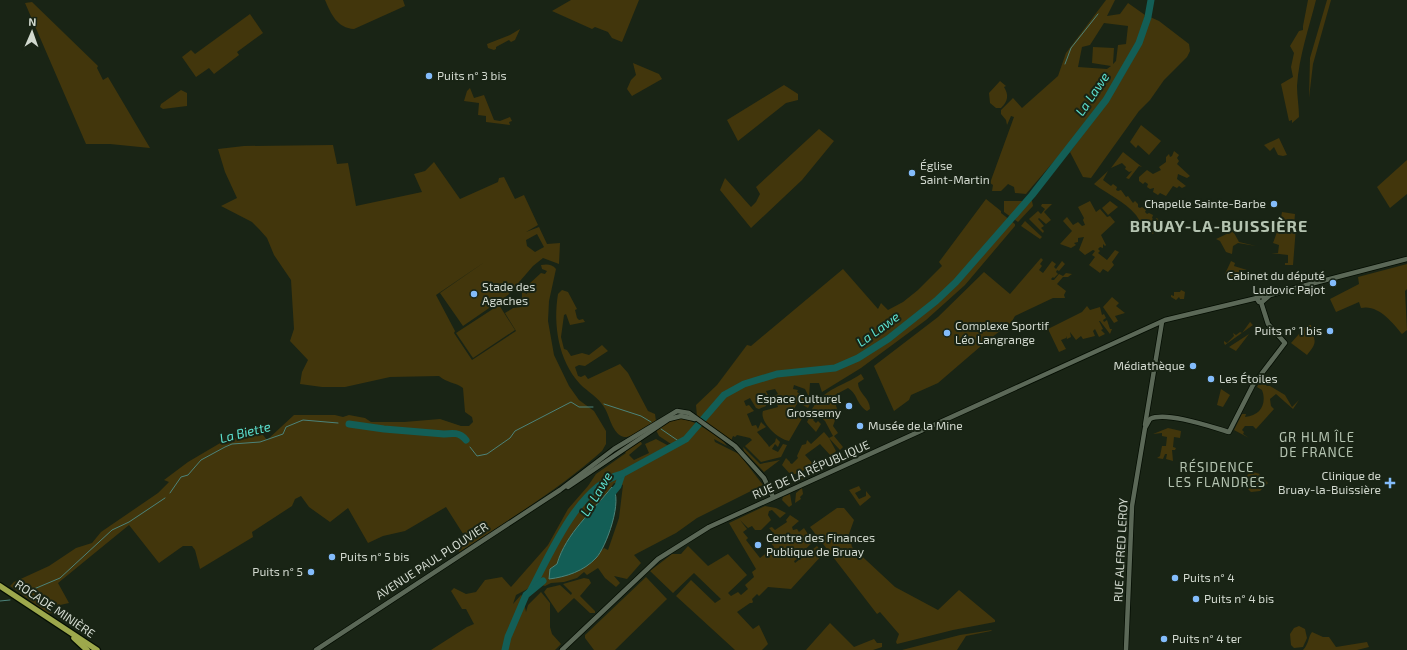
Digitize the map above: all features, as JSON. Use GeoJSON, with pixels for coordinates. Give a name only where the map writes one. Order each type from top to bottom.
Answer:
{"type":"FeatureCollection","features":[{"type":"Feature","properties":{"kind":"highway","name":"ROCADE MINIÈRE"},"geometry":{"type":"LineString","coordinates":[[0,587],[46,617],[92,650]]}},
{"type":"Feature","properties":{"kind":"highway","name":"ROCADE MINIÈRE"},"geometry":{"type":"LineString","coordinates":[[54,623],[97,650]]}},
{"type":"Feature","properties":{"kind":"highway"},"geometry":{"type":"LineString","coordinates":[[74,637],[87,650]]}},
{"type":"Feature","properties":{"kind":"main road","name":"RUE DE LA RÉPUBLIQUE"},"geometry":{"type":"LineString","coordinates":[[562,650],[635,579],[664,554],[702,531],[773,497],[1125,340],[1162,322],[1261,298],[1301,286],[1407,259]]}},
{"type":"Feature","properties":{"kind":"main road"},"geometry":{"type":"LineString","coordinates":[[1148,408],[1154,417],[1163,417],[1197,423],[1229,432],[1253,385],[1284,343],[1268,324],[1261,298]]}},
{"type":"Feature","properties":{"kind":"main road","name":"RUE ALFRED LEROY"},"geometry":{"type":"LineString","coordinates":[[1126,650],[1132,506],[1162,322]]}},
{"type":"Feature","properties":{"kind":"main road","name":"AVENUE PAUL PLOUVIER"},"geometry":{"type":"LineString","coordinates":[[560,490],[596,462],[671,413],[683,411],[689,413],[698,420]]}},
{"type":"Feature","properties":{"kind":"main road","name":"AVENUE PAUL PLOUVIER"},"geometry":{"type":"LineString","coordinates":[[316,650],[669,419],[681,416],[698,420]]}},
{"type":"Feature","properties":{"kind":"main road","name":"RUE ALFRED LEROY"},"geometry":{"type":"LineString","coordinates":[[1145,428],[1150,419],[1154,417]]}},
{"type":"Feature","properties":{"kind":"main road"},"geometry":{"type":"LineString","coordinates":[[698,420],[735,446],[746,457],[764,478],[773,497]]}},
{"type":"Feature","properties":{"kind":"shaded area"},"geometry":{"type":"Polygon","coordinates":[[[325,0],[403,0],[405,6],[354,29],[343,26],[335,19],[325,0]]]}},
{"type":"Feature","properties":{"kind":"shaded area"},"geometry":{"type":"Polygon","coordinates":[[[571,0],[639,0],[622,42],[612,38],[608,32],[595,27],[592,29],[552,11],[571,0]]]}},
{"type":"Feature","properties":{"kind":"shaded area"},"geometry":{"type":"Polygon","coordinates":[[[1106,0],[1115,0],[1107,16],[1120,14],[1128,3],[1145,15],[1137,43],[1125,67],[1113,86],[1071,142],[1026,194],[1015,193],[1014,187],[1008,184],[1001,191],[992,191],[993,185],[990,183],[1014,117],[1011,116],[1007,125],[1006,120],[1001,114],[1001,110],[1013,98],[1022,108],[1058,76],[1066,53],[1106,0]],[[1104,23],[1090,45],[1082,47],[1078,67],[1107,69],[1111,66],[1092,63],[1093,47],[1114,48],[1113,64],[1116,61],[1118,45],[1126,44],[1128,26],[1104,23]]]}},
{"type":"Feature","properties":{"kind":"shaded area"},"geometry":{"type":"Polygon","coordinates":[[[1308,0],[1316,0],[1302,53],[1298,75],[1297,86],[1299,117],[1292,123],[1292,120],[1289,121],[1281,84],[1293,77],[1291,67],[1294,53],[1290,46],[1299,31],[1303,30],[1308,0]]]}},
{"type":"Feature","properties":{"kind":"shaded area"},"geometry":{"type":"Polygon","coordinates":[[[1327,0],[1331,0],[1313,64],[1309,98],[1310,58],[1327,0]]]}},
{"type":"Feature","properties":{"kind":"shaded area"},"geometry":{"type":"Polygon","coordinates":[[[32,2],[98,66],[97,68],[103,80],[108,77],[150,148],[110,144],[86,144],[25,3],[32,2]]]}},
{"type":"Feature","properties":{"kind":"shaded area"},"geometry":{"type":"Polygon","coordinates":[[[250,14],[263,33],[237,52],[239,55],[214,74],[209,68],[196,77],[182,57],[191,50],[195,54],[250,14]]]}},
{"type":"Feature","properties":{"kind":"shaded area"},"geometry":{"type":"Polygon","coordinates":[[[1150,17],[1159,21],[1189,44],[1190,51],[1187,57],[1164,80],[1150,100],[1139,111],[1091,178],[1083,177],[1070,152],[1126,72],[1150,17]]]}},
{"type":"Feature","properties":{"kind":"shaded area"},"geometry":{"type":"Polygon","coordinates":[[[520,29],[515,40],[511,42],[509,40],[496,47],[494,50],[488,48],[487,44],[510,35],[520,29]]]}},
{"type":"Feature","properties":{"kind":"shaded area"},"geometry":{"type":"Polygon","coordinates":[[[633,63],[659,74],[662,79],[632,96],[627,89],[631,80],[636,75],[633,63]]]}},
{"type":"Feature","properties":{"kind":"shaded area"},"geometry":{"type":"Polygon","coordinates":[[[1000,81],[1006,86],[1004,87],[1007,93],[1007,98],[1001,108],[996,108],[990,103],[989,93],[1000,81]]]}},
{"type":"Feature","properties":{"kind":"shaded area"},"geometry":{"type":"Polygon","coordinates":[[[784,85],[798,94],[798,100],[786,103],[738,141],[727,120],[784,85]]]}},
{"type":"Feature","properties":{"kind":"shaded area"},"geometry":{"type":"Polygon","coordinates":[[[470,88],[474,98],[484,95],[494,120],[500,121],[510,117],[512,121],[509,122],[510,125],[486,122],[486,116],[478,115],[479,103],[464,101],[467,91],[470,88]]]}},
{"type":"Feature","properties":{"kind":"shaded area"},"geometry":{"type":"Polygon","coordinates":[[[181,90],[187,93],[187,106],[163,109],[160,107],[161,104],[181,90]]]}},
{"type":"Feature","properties":{"kind":"shaded area"},"geometry":{"type":"Polygon","coordinates":[[[1141,125],[1161,141],[1149,155],[1138,145],[1136,148],[1130,142],[1141,125]]]}},
{"type":"Feature","properties":{"kind":"shaded area"},"geometry":{"type":"Polygon","coordinates":[[[819,129],[834,141],[802,180],[751,228],[720,190],[725,178],[751,207],[756,202],[760,194],[756,187],[819,129]]]}},
{"type":"Feature","properties":{"kind":"shaded area"},"geometry":{"type":"Polygon","coordinates":[[[1279,138],[1287,155],[1278,155],[1274,147],[1270,151],[1264,145],[1279,138]]]}},
{"type":"Feature","properties":{"kind":"shaded area"},"geometry":{"type":"Polygon","coordinates":[[[333,145],[337,164],[348,163],[356,206],[422,192],[414,174],[425,171],[434,162],[460,199],[498,182],[499,178],[504,177],[515,199],[524,195],[538,225],[526,232],[539,227],[547,244],[560,243],[559,264],[543,258],[533,266],[508,295],[463,326],[440,293],[486,261],[436,295],[455,331],[454,333],[472,360],[516,331],[505,313],[513,308],[522,307],[522,292],[527,294],[528,285],[541,273],[545,274],[547,271],[542,269],[541,265],[545,264],[553,266],[556,269],[549,301],[548,321],[554,355],[569,386],[579,400],[594,411],[606,431],[606,444],[602,451],[569,478],[515,516],[459,552],[458,548],[467,542],[467,540],[446,507],[405,531],[383,536],[368,543],[348,508],[330,522],[309,507],[301,496],[295,499],[292,506],[252,532],[253,537],[200,569],[195,550],[192,546],[183,546],[159,563],[129,525],[58,583],[69,603],[60,605],[52,604],[52,613],[46,614],[42,609],[10,586],[14,582],[49,566],[76,548],[92,543],[101,532],[158,493],[169,482],[164,480],[188,462],[227,439],[263,435],[267,440],[294,415],[335,415],[343,417],[349,415],[365,418],[371,422],[404,422],[440,419],[461,426],[469,426],[473,422],[472,417],[465,412],[463,388],[439,376],[390,377],[345,387],[322,387],[300,384],[302,372],[308,360],[290,341],[294,329],[291,280],[274,255],[267,238],[259,229],[252,222],[221,206],[237,198],[225,172],[218,149],[244,146],[333,145]],[[537,234],[526,240],[527,246],[535,252],[544,247],[537,234]]]}},
{"type":"Feature","properties":{"kind":"shaded area"},"geometry":{"type":"Polygon","coordinates":[[[1174,151],[1179,155],[1177,158],[1179,161],[1177,164],[1190,176],[1187,178],[1178,174],[1177,179],[1186,186],[1182,188],[1179,186],[1177,188],[1173,186],[1166,196],[1160,193],[1158,195],[1153,192],[1154,188],[1150,189],[1147,187],[1148,184],[1145,182],[1143,184],[1139,181],[1139,177],[1147,170],[1153,174],[1161,170],[1159,167],[1166,162],[1166,157],[1169,154],[1170,157],[1172,156],[1174,151]]]}},
{"type":"Feature","properties":{"kind":"shaded area"},"geometry":{"type":"Polygon","coordinates":[[[1123,152],[1142,167],[1139,166],[1129,179],[1126,178],[1132,171],[1129,172],[1125,169],[1126,167],[1122,163],[1111,168],[1123,152]]]}},
{"type":"Feature","properties":{"kind":"shaded area"},"geometry":{"type":"Polygon","coordinates":[[[1407,160],[1407,194],[1390,208],[1377,187],[1407,160]]]}},
{"type":"Feature","properties":{"kind":"shaded area"},"geometry":{"type":"Polygon","coordinates":[[[1108,171],[1103,180],[1111,186],[1113,184],[1117,187],[1116,190],[1121,190],[1133,203],[1135,201],[1138,204],[1138,207],[1142,207],[1146,210],[1145,212],[1147,214],[1149,213],[1153,215],[1152,218],[1154,220],[1157,218],[1160,222],[1153,234],[1145,228],[1131,210],[1094,184],[1108,171]]]}},
{"type":"Feature","properties":{"kind":"shaded area"},"geometry":{"type":"Polygon","coordinates":[[[986,199],[1015,224],[1015,226],[965,285],[926,320],[861,368],[822,392],[819,383],[810,383],[809,397],[805,389],[794,385],[793,389],[798,390],[797,392],[808,400],[807,402],[810,404],[808,408],[798,402],[794,409],[804,415],[789,441],[775,434],[764,420],[763,411],[778,407],[774,396],[778,394],[775,389],[766,391],[769,397],[767,397],[765,393],[759,396],[761,401],[764,400],[766,406],[759,409],[756,408],[750,398],[744,401],[746,406],[749,405],[754,411],[747,414],[752,426],[756,425],[758,429],[761,422],[766,427],[757,432],[769,447],[775,442],[776,438],[780,442],[778,447],[775,444],[772,449],[778,452],[783,444],[787,445],[781,457],[761,462],[745,446],[752,440],[750,438],[737,435],[735,437],[733,436],[731,441],[697,417],[696,405],[717,385],[747,345],[751,346],[843,269],[878,309],[881,303],[888,310],[903,302],[918,290],[942,266],[939,262],[986,199]]]}},
{"type":"Feature","properties":{"kind":"shaded area"},"geometry":{"type":"Polygon","coordinates":[[[1004,201],[1032,201],[1033,206],[1018,222],[1004,212],[1004,201]]]}},
{"type":"Feature","properties":{"kind":"shaded area"},"geometry":{"type":"Polygon","coordinates":[[[1090,201],[1096,212],[1100,209],[1107,217],[1110,216],[1115,222],[1101,235],[1106,245],[1105,246],[1103,244],[1103,248],[1100,247],[1098,249],[1100,251],[1098,253],[1107,260],[1115,250],[1119,252],[1112,262],[1114,265],[1108,272],[1103,269],[1100,273],[1089,265],[1095,257],[1092,255],[1095,251],[1093,250],[1085,255],[1079,250],[1084,237],[1078,238],[1078,242],[1074,243],[1076,245],[1071,248],[1060,244],[1072,231],[1063,221],[1067,217],[1073,225],[1078,222],[1082,226],[1085,225],[1083,220],[1084,218],[1078,207],[1090,201]]]}},
{"type":"Feature","properties":{"kind":"shaded area"},"geometry":{"type":"Polygon","coordinates":[[[1110,201],[1118,207],[1108,215],[1102,208],[1110,201]]]}},
{"type":"Feature","properties":{"kind":"shaded area"},"geometry":{"type":"Polygon","coordinates":[[[1042,204],[1052,204],[1044,212],[1051,220],[1046,224],[1039,218],[1038,219],[1044,226],[1041,228],[1044,231],[1043,233],[1029,219],[1038,211],[1041,214],[1045,209],[1041,206],[1042,204]]]}},
{"type":"Feature","properties":{"kind":"shaded area"},"geometry":{"type":"Polygon","coordinates":[[[1282,212],[1295,214],[1294,225],[1280,223],[1282,212]]]}},
{"type":"Feature","properties":{"kind":"shaded area"},"geometry":{"type":"Polygon","coordinates":[[[1025,221],[1042,237],[1040,239],[1021,226],[1025,221]]]}},
{"type":"Feature","properties":{"kind":"shaded area"},"geometry":{"type":"Polygon","coordinates":[[[1269,224],[1296,227],[1293,265],[1285,265],[1285,263],[1288,263],[1288,255],[1271,253],[1278,253],[1279,245],[1273,243],[1280,228],[1269,226],[1269,224]]]}},
{"type":"Feature","properties":{"kind":"shaded area"},"geometry":{"type":"Polygon","coordinates":[[[1233,231],[1239,242],[1256,246],[1238,243],[1233,246],[1232,254],[1226,252],[1220,241],[1216,239],[1233,231]]]}},
{"type":"Feature","properties":{"kind":"shaded area","name":"Complexe Sportif Léo Langrange"},"geometry":{"type":"Polygon","coordinates":[[[1041,258],[1043,260],[1040,264],[1042,266],[1039,270],[1043,273],[1052,261],[1056,264],[1054,267],[1056,269],[1062,261],[1065,264],[1059,271],[1057,270],[1056,272],[1058,274],[1051,279],[1052,280],[1054,280],[1059,274],[1063,276],[1066,273],[1072,274],[1068,277],[1063,277],[1057,284],[1066,291],[1064,295],[1065,298],[1053,298],[1015,316],[1011,323],[988,340],[938,383],[911,395],[909,400],[894,411],[874,366],[938,317],[984,272],[1010,294],[1041,258]]]}},
{"type":"Feature","properties":{"kind":"shaded area"},"geometry":{"type":"Polygon","coordinates":[[[1231,261],[1235,263],[1234,266],[1247,270],[1239,270],[1240,275],[1242,276],[1241,280],[1225,274],[1231,261]]]}},
{"type":"Feature","properties":{"kind":"shaded area"},"geometry":{"type":"Polygon","coordinates":[[[1407,264],[1407,289],[1405,291],[1407,330],[1402,334],[1394,324],[1379,311],[1367,307],[1361,308],[1359,302],[1336,312],[1330,299],[1359,284],[1358,277],[1407,264]]]}},
{"type":"Feature","properties":{"kind":"shaded area"},"geometry":{"type":"Polygon","coordinates":[[[562,290],[568,292],[577,309],[575,310],[577,318],[579,320],[583,319],[585,322],[570,325],[566,314],[564,315],[561,337],[564,349],[567,350],[571,356],[582,353],[589,355],[602,345],[608,351],[585,366],[579,365],[575,367],[578,376],[581,377],[585,375],[588,379],[620,364],[628,373],[648,411],[655,414],[656,421],[628,437],[624,437],[614,429],[602,403],[580,384],[567,364],[559,341],[556,317],[558,294],[562,290]]]}},
{"type":"Feature","properties":{"kind":"shaded area"},"geometry":{"type":"Polygon","coordinates":[[[1181,290],[1185,292],[1184,299],[1180,299],[1179,297],[1176,300],[1171,297],[1171,295],[1174,296],[1174,292],[1180,292],[1181,290]]]}},
{"type":"Feature","properties":{"kind":"shaded area"},"geometry":{"type":"Polygon","coordinates":[[[1112,297],[1119,303],[1116,306],[1125,313],[1115,316],[1118,321],[1114,323],[1103,307],[1112,297]]]}},
{"type":"Feature","properties":{"kind":"shaded area","name":"Stade des Agaches"},"geometry":{"type":"Polygon","coordinates":[[[499,305],[515,330],[473,358],[456,333],[499,305]]]}},
{"type":"Feature","properties":{"kind":"shaded area"},"geometry":{"type":"Polygon","coordinates":[[[1087,306],[1090,310],[1100,307],[1102,315],[1104,314],[1106,318],[1103,320],[1104,322],[1107,320],[1110,329],[1112,329],[1110,334],[1099,321],[1103,329],[1101,330],[1105,334],[1099,337],[1095,329],[1093,331],[1095,336],[1083,339],[1081,336],[1076,340],[1070,332],[1071,337],[1067,339],[1066,336],[1066,338],[1061,340],[1066,349],[1059,352],[1048,329],[1082,312],[1087,306]]]}},
{"type":"Feature","properties":{"kind":"shaded area"},"geometry":{"type":"Polygon","coordinates":[[[1250,322],[1253,325],[1242,333],[1250,322]]]}},
{"type":"Feature","properties":{"kind":"shaded area"},"geometry":{"type":"Polygon","coordinates":[[[1307,325],[1311,325],[1315,343],[1307,355],[1291,343],[1307,325]]]}},
{"type":"Feature","properties":{"kind":"shaded area"},"geometry":{"type":"Polygon","coordinates":[[[1240,332],[1242,333],[1225,345],[1224,341],[1227,343],[1234,336],[1233,333],[1236,335],[1240,332]]]}},
{"type":"Feature","properties":{"kind":"shaded area"},"geometry":{"type":"Polygon","coordinates":[[[1249,334],[1236,351],[1229,347],[1249,334]]]}},
{"type":"Feature","properties":{"kind":"shaded area"},"geometry":{"type":"Polygon","coordinates":[[[861,374],[864,379],[858,383],[859,387],[868,402],[870,409],[867,411],[863,408],[854,393],[848,388],[833,396],[838,412],[833,426],[838,433],[834,436],[843,447],[840,450],[829,438],[833,436],[825,421],[812,409],[823,396],[861,374]]]}},
{"type":"Feature","properties":{"kind":"shaded area"},"geometry":{"type":"Polygon","coordinates":[[[1261,380],[1267,386],[1270,386],[1285,395],[1292,407],[1299,400],[1293,409],[1276,394],[1270,399],[1271,406],[1274,409],[1256,429],[1253,426],[1245,426],[1242,430],[1244,432],[1243,434],[1249,438],[1234,430],[1242,414],[1246,414],[1245,417],[1251,416],[1261,408],[1264,400],[1262,390],[1257,387],[1261,380]]]}},
{"type":"Feature","properties":{"kind":"shaded area"},"geometry":{"type":"Polygon","coordinates":[[[1221,389],[1230,395],[1223,407],[1217,405],[1221,389]]]}},
{"type":"Feature","properties":{"kind":"shaded area"},"geometry":{"type":"Polygon","coordinates":[[[812,412],[817,416],[813,420],[816,423],[818,421],[821,424],[816,432],[807,422],[812,412]]]}},
{"type":"Feature","properties":{"kind":"shaded area"},"geometry":{"type":"Polygon","coordinates":[[[683,418],[714,434],[727,446],[714,439],[715,442],[739,454],[763,485],[697,518],[676,533],[634,555],[641,563],[627,579],[614,576],[620,583],[616,587],[605,578],[598,568],[587,575],[584,572],[577,578],[564,582],[551,583],[545,586],[537,584],[516,595],[513,604],[521,595],[527,599],[524,603],[526,612],[528,605],[541,592],[550,603],[550,627],[552,634],[561,644],[555,650],[431,650],[474,624],[466,609],[462,609],[451,591],[454,588],[466,594],[476,592],[485,580],[502,577],[511,587],[548,545],[568,509],[588,486],[596,474],[626,453],[623,450],[640,440],[642,444],[629,455],[634,460],[649,453],[645,444],[656,439],[667,445],[671,444],[659,436],[656,430],[669,421],[683,418]],[[614,483],[574,531],[567,541],[557,564],[550,569],[589,564],[604,548],[608,550],[619,518],[623,485],[614,483]]]}},
{"type":"Feature","properties":{"kind":"shaded area"},"geometry":{"type":"Polygon","coordinates":[[[1168,428],[1181,431],[1180,438],[1174,437],[1173,447],[1176,448],[1175,450],[1172,450],[1173,461],[1166,459],[1167,454],[1165,454],[1163,459],[1157,458],[1160,456],[1162,446],[1166,446],[1167,437],[1162,436],[1162,433],[1153,434],[1168,428]]]}},
{"type":"Feature","properties":{"kind":"shaded area"},"geometry":{"type":"Polygon","coordinates":[[[824,432],[836,451],[831,456],[820,444],[805,455],[815,466],[804,470],[799,474],[803,479],[798,481],[798,473],[791,475],[782,465],[786,458],[792,464],[798,458],[797,456],[802,445],[806,444],[807,440],[811,444],[824,432]]]}},
{"type":"Feature","properties":{"kind":"shaded area"},"geometry":{"type":"Polygon","coordinates":[[[743,447],[760,464],[780,460],[764,472],[744,451],[743,447]]]}},
{"type":"Feature","properties":{"kind":"shaded area"},"geometry":{"type":"Polygon","coordinates":[[[1253,472],[1260,474],[1259,475],[1268,483],[1260,491],[1251,492],[1245,486],[1239,488],[1233,480],[1245,482],[1247,475],[1253,472]]]}},
{"type":"Feature","properties":{"kind":"shaded area"},"geometry":{"type":"Polygon","coordinates":[[[859,486],[861,490],[855,493],[859,499],[866,496],[866,491],[871,497],[860,506],[849,490],[859,486]]]}},
{"type":"Feature","properties":{"kind":"shaded area"},"geometry":{"type":"Polygon","coordinates":[[[802,488],[803,494],[800,497],[801,499],[795,503],[796,493],[802,488]]]}},
{"type":"Feature","properties":{"kind":"shaded area"},"geometry":{"type":"Polygon","coordinates":[[[790,494],[792,505],[789,507],[782,500],[783,497],[790,494]]]}},
{"type":"Feature","properties":{"kind":"shaded area"},"geometry":{"type":"Polygon","coordinates":[[[765,506],[776,508],[786,513],[780,518],[772,510],[769,511],[768,515],[771,520],[761,530],[755,530],[752,526],[748,528],[740,520],[747,529],[743,532],[748,538],[746,540],[760,558],[774,547],[769,541],[777,537],[769,528],[772,527],[775,530],[787,522],[786,520],[790,515],[799,521],[792,527],[793,530],[797,529],[799,532],[804,528],[813,542],[799,555],[799,558],[794,561],[795,563],[817,546],[823,554],[791,589],[768,587],[759,596],[757,594],[752,599],[752,603],[737,612],[753,629],[759,625],[768,644],[762,650],[735,650],[676,596],[691,580],[715,603],[721,599],[694,573],[673,593],[650,571],[672,554],[681,554],[688,546],[708,566],[728,554],[747,575],[728,593],[731,596],[738,592],[741,595],[748,589],[745,585],[754,577],[752,572],[756,569],[729,523],[765,506]]]}},
{"type":"Feature","properties":{"kind":"shaded area"},"geometry":{"type":"Polygon","coordinates":[[[837,508],[844,508],[854,520],[849,534],[852,547],[895,587],[938,610],[959,590],[995,620],[995,622],[953,630],[897,644],[896,642],[899,634],[880,612],[877,614],[810,527],[837,508]]]}},
{"type":"Feature","properties":{"kind":"shaded area"},"geometry":{"type":"Polygon","coordinates":[[[646,577],[667,599],[615,650],[594,650],[585,638],[585,635],[646,577]]]}},
{"type":"Feature","properties":{"kind":"shaded area"},"geometry":{"type":"Polygon","coordinates":[[[584,578],[589,579],[591,583],[580,596],[595,611],[595,613],[590,613],[574,598],[558,613],[544,592],[547,588],[560,585],[571,595],[572,593],[563,584],[584,578]]]}},
{"type":"Feature","properties":{"kind":"shaded area"},"geometry":{"type":"Polygon","coordinates":[[[830,623],[854,647],[874,639],[877,643],[882,643],[882,647],[873,650],[806,650],[830,623]]]}},
{"type":"Feature","properties":{"kind":"shaded area"},"geometry":{"type":"Polygon","coordinates":[[[1299,626],[1305,629],[1307,638],[1303,647],[1294,648],[1291,645],[1290,634],[1294,628],[1299,626]]]}},
{"type":"Feature","properties":{"kind":"shaded area"},"geometry":{"type":"Polygon","coordinates":[[[992,630],[966,636],[957,650],[902,650],[960,635],[992,630]]]}},
{"type":"Feature","properties":{"kind":"shaded area"},"geometry":{"type":"Polygon","coordinates":[[[1312,632],[1323,637],[1329,637],[1336,647],[1367,642],[1369,647],[1357,650],[1303,650],[1312,632]]]}},
{"type":"Feature","properties":{"kind":"water"},"geometry":{"type":"Polygon","coordinates":[[[612,487],[615,493],[616,501],[615,512],[609,534],[600,553],[591,563],[580,570],[562,577],[549,579],[550,569],[557,564],[561,553],[573,533],[612,487]]]}},
{"type":"Feature","properties":{"kind":"waterway","name":"La Lawe"},"geometry":{"type":"LineString","coordinates":[[609,497],[618,486],[622,474],[686,439],[724,395],[744,384],[777,374],[835,368],[858,358],[888,339],[936,301],[956,282],[1032,195],[1106,100],[1139,43],[1148,17],[1151,0]]}},
{"type":"Feature","properties":{"kind":"waterway"},"geometry":{"type":"LineString","coordinates":[[1065,64],[1071,48],[1098,14]]}},
{"type":"Feature","properties":{"kind":"waterway","name":"La Biette"},"geometry":{"type":"LineString","coordinates":[[470,447],[477,456],[487,454],[510,438],[515,431],[571,402],[579,407],[593,407]]}},
{"type":"Feature","properties":{"kind":"waterway","name":"La Biette"},"geometry":{"type":"LineString","coordinates":[[604,404],[641,416],[651,422]]}},
{"type":"Feature","properties":{"kind":"waterway","name":"La Biette"},"geometry":{"type":"LineString","coordinates":[[170,493],[181,477],[188,475],[201,460],[232,444],[260,442],[283,434],[286,427],[303,420],[338,423]]}},
{"type":"Feature","properties":{"kind":"waterway","name":"La Biette"},"geometry":{"type":"LineString","coordinates":[[349,424],[384,429],[444,434],[450,433],[464,437],[466,440]]}},
{"type":"Feature","properties":{"kind":"waterway","name":"La Biette"},"geometry":{"type":"LineString","coordinates":[[661,429],[680,442]]}},
{"type":"Feature","properties":{"kind":"waterway"},"geometry":{"type":"LineString","coordinates":[[531,590],[557,540],[579,506],[592,492],[607,481],[622,474]]}},
{"type":"Feature","properties":{"kind":"waterway","name":"La Biette"},"geometry":{"type":"LineString","coordinates":[[34,589],[60,578],[112,530],[129,522],[165,498]]}},
{"type":"Feature","properties":{"kind":"waterway","name":"La Lawe"},"geometry":{"type":"LineString","coordinates":[[505,650],[508,637],[526,595],[543,581]]}},
{"type":"Feature","properties":{"kind":"waterway","name":"La Biette"},"geometry":{"type":"LineString","coordinates":[[0,601],[10,600]]}},
{"type":"Feature","properties":{"kind":"place","name":"Puits n° 3 bis"},"geometry":{"type":"Point","coordinates":[429,76]}},
{"type":"Feature","properties":{"kind":"place","name":"Église Saint-Martin"},"geometry":{"type":"Point","coordinates":[912,173]}},
{"type":"Feature","properties":{"kind":"place","name":"Chapelle Sainte-Barbe"},"geometry":{"type":"Point","coordinates":[1274,204]}},
{"type":"Feature","properties":{"kind":"place","name":"Cabinet du député Ludovic Pajot"},"geometry":{"type":"Point","coordinates":[1333,283]}},
{"type":"Feature","properties":{"kind":"place","name":"Stade des Agaches"},"geometry":{"type":"Point","coordinates":[474,294]}},
{"type":"Feature","properties":{"kind":"place","name":"Puits n° 1 bis"},"geometry":{"type":"Point","coordinates":[1330,331]}},
{"type":"Feature","properties":{"kind":"place","name":"Complexe Sportif Léo Langrange"},"geometry":{"type":"Point","coordinates":[947,333]}},
{"type":"Feature","properties":{"kind":"place","name":"Médiathèque"},"geometry":{"type":"Point","coordinates":[1193,366]}},
{"type":"Feature","properties":{"kind":"place","name":"Les Étoiles"},"geometry":{"type":"Point","coordinates":[1211,379]}},
{"type":"Feature","properties":{"kind":"place","name":"Espace Culturel Grossemy"},"geometry":{"type":"Point","coordinates":[849,406]}},
{"type":"Feature","properties":{"kind":"place","name":"Musée de la Mine"},"geometry":{"type":"Point","coordinates":[860,426]}},
{"type":"Feature","properties":{"kind":"place","name":"Clinique de Bruay-la-Buissière"},"geometry":{"type":"Point","coordinates":[1390,483]}},
{"type":"Feature","properties":{"kind":"place","name":"Centre des Finances Publique de Bruay"},"geometry":{"type":"Point","coordinates":[758,545]}},
{"type":"Feature","properties":{"kind":"place","name":"Puits n° 5 bis"},"geometry":{"type":"Point","coordinates":[332,557]}},
{"type":"Feature","properties":{"kind":"place","name":"Puits n° 5"},"geometry":{"type":"Point","coordinates":[311,572]}},
{"type":"Feature","properties":{"kind":"place","name":"Puits n° 4"},"geometry":{"type":"Point","coordinates":[1175,578]}},
{"type":"Feature","properties":{"kind":"place","name":"Puits n° 4 bis"},"geometry":{"type":"Point","coordinates":[1196,599]}},
{"type":"Feature","properties":{"kind":"place","name":"Puits n° 4 ter"},"geometry":{"type":"Point","coordinates":[1164,639]}},
{"type":"Feature","properties":{"kind":"district","name":"BRUAY-LA-BUISSIÈRE"},"geometry":{"type":"Point","coordinates":[1219,226]}},
{"type":"Feature","properties":{"kind":"district","name":"GR HLM ÎLE DE FRANCE"},"geometry":{"type":"Point","coordinates":[1317,444]}},
{"type":"Feature","properties":{"kind":"district","name":"RÉSIDENCE LES FLANDRES"},"geometry":{"type":"Point","coordinates":[1217,474]}}]}
